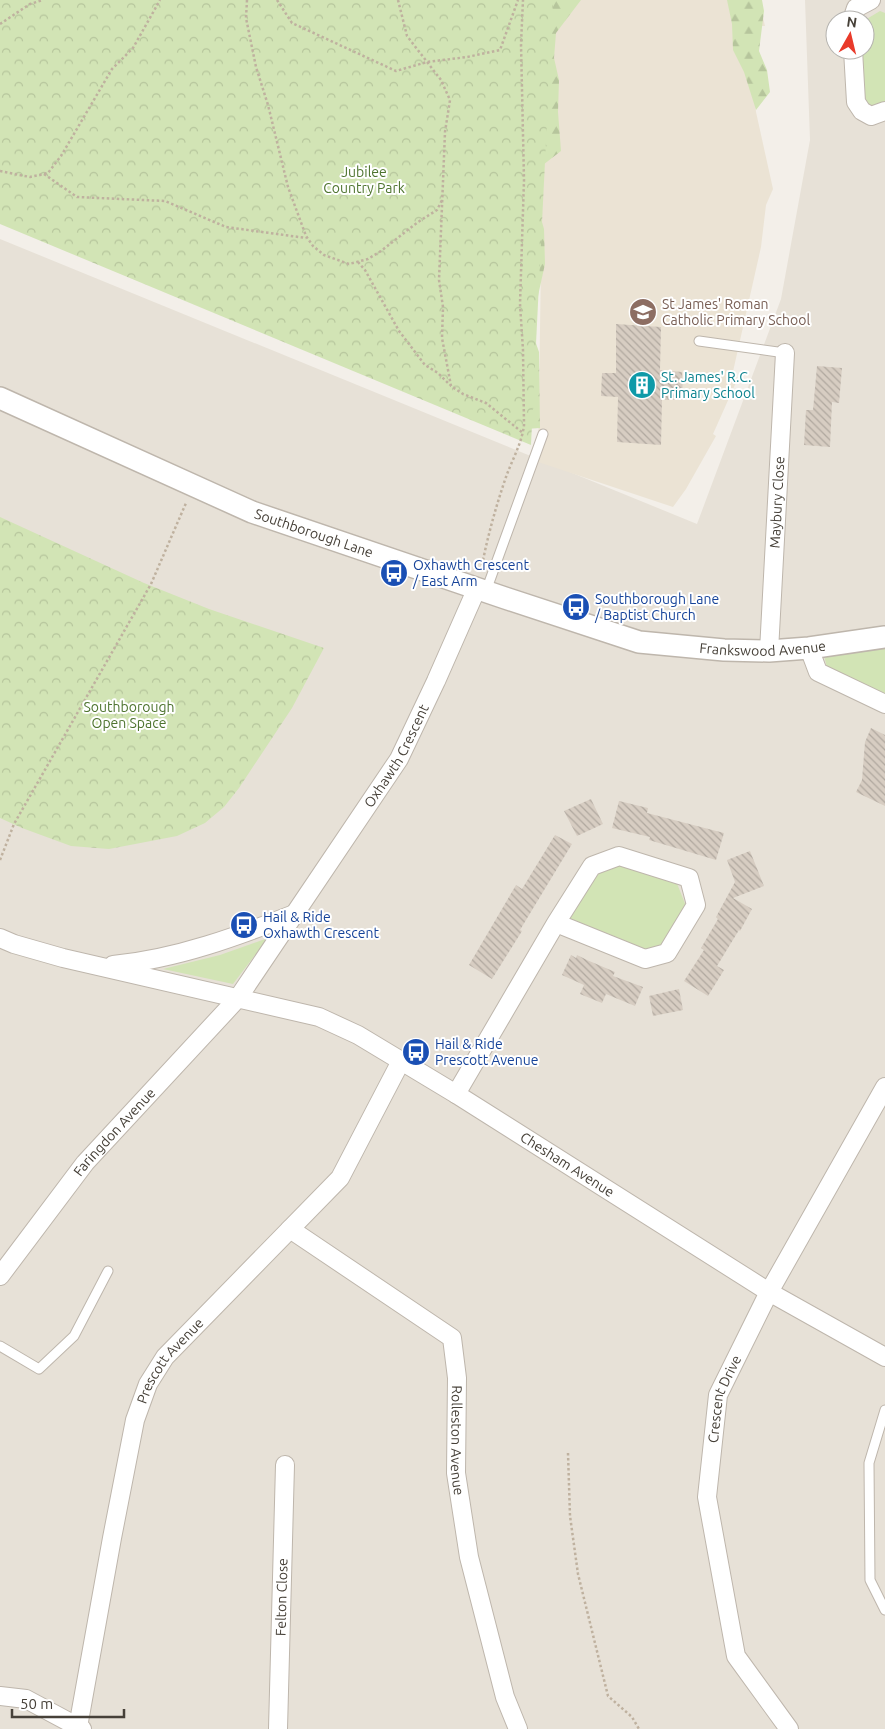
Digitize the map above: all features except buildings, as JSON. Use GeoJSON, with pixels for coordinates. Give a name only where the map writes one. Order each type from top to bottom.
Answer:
{"type":"FeatureCollection","features":[{"type":"Feature","properties":{"kind":"street"},"geometry":{"type":"LineString","coordinates":[[855,10],[871,0],[885,4]]}},
{"type":"Feature","properties":{"kind":"street"},"geometry":{"type":"LineString","coordinates":[[854,60],[856,102],[862,111],[871,116],[885,111]]}},
{"type":"Feature","properties":{"kind":"street","name":"Maybury Close"},"geometry":{"type":"LineString","coordinates":[[769,651],[785,353]]}},
{"type":"Feature","properties":{"kind":"street","name":"Southborough Lane"},"geometry":{"type":"LineString","coordinates":[[0,398],[252,512],[639,642]]}},
{"type":"Feature","properties":{"kind":"street","name":"Oxhawth Crescent"},"geometry":{"type":"LineString","coordinates":[[238,998],[399,759],[482,590]]}},
{"type":"Feature","properties":{"kind":"street","name":"Frankswood Avenue"},"geometry":{"type":"LineString","coordinates":[[639,642],[724,650],[769,651],[809,648],[885,637]]}},
{"type":"Feature","properties":{"kind":"street"},"geometry":{"type":"LineString","coordinates":[[809,648],[818,672],[885,704]]}},
{"type":"Feature","properties":{"kind":"street"},"geometry":{"type":"LineString","coordinates":[[456,1094],[556,923],[592,866],[619,856],[689,878],[696,905],[667,953],[646,959],[556,923]]}},
{"type":"Feature","properties":{"kind":"street"},"geometry":{"type":"LineString","coordinates":[[100,966],[132,963],[189,951],[251,931],[297,913]]}},
{"type":"Feature","properties":{"kind":"street"},"geometry":{"type":"LineString","coordinates":[[0,938],[14,944],[100,966],[238,998]]}},
{"type":"Feature","properties":{"kind":"street","name":"Chesham Avenue"},"geometry":{"type":"LineString","coordinates":[[238,998],[319,1017],[358,1034],[769,1292],[885,1357]]}},
{"type":"Feature","properties":{"kind":"street","name":"Faringdon Avenue"},"geometry":{"type":"LineString","coordinates":[[0,1276],[85,1163],[238,998]]}},
{"type":"Feature","properties":{"kind":"street","name":"Prescott Avenue"},"geometry":{"type":"LineString","coordinates":[[80,1728],[112,1538],[135,1420],[148,1384],[164,1357],[340,1178],[401,1061]]}},
{"type":"Feature","properties":{"kind":"street","name":"Crescent Drive"},"geometry":{"type":"LineString","coordinates":[[789,1729],[736,1656],[707,1497],[718,1395],[769,1292],[885,1087]]}},
{"type":"Feature","properties":{"kind":"street","name":"Rolleston Avenue"},"geometry":{"type":"LineString","coordinates":[[290,1229],[452,1338],[457,1378],[456,1473],[469,1557],[505,1696],[518,1729]]}},
{"type":"Feature","properties":{"kind":"street","name":"Felton Close"},"geometry":{"type":"LineString","coordinates":[[278,1729],[285,1465]]}},
{"type":"Feature","properties":{"kind":"street"},"geometry":{"type":"LineString","coordinates":[[0,1696],[26,1699],[80,1728]]}},
{"type":"Feature","properties":{"kind":"lane"},"geometry":{"type":"LineString","coordinates":[[699,341],[785,353]]}},
{"type":"Feature","properties":{"kind":"lane"},"geometry":{"type":"LineString","coordinates":[[482,590],[543,434]]}},
{"type":"Feature","properties":{"kind":"lane"},"geometry":{"type":"LineString","coordinates":[[0,1346],[39,1369],[74,1336],[108,1272]]}},
{"type":"Feature","properties":{"kind":"lane"},"geometry":{"type":"LineString","coordinates":[[885,1410],[869,1463],[870,1580],[885,1610]]}},
{"type":"Feature","properties":{"kind":"path"},"geometry":{"type":"LineString","coordinates":[[0,24],[30,4],[43,0]]}},
{"type":"Feature","properties":{"kind":"path"},"geometry":{"type":"LineString","coordinates":[[0,171],[30,178],[48,173],[61,156],[112,69],[133,48],[160,0]]}},
{"type":"Feature","properties":{"kind":"path"},"geometry":{"type":"LineString","coordinates":[[247,0],[246,18],[256,67],[268,105],[288,187],[313,246],[324,255],[349,264],[368,259],[396,241],[418,222],[437,210],[443,198]]}},
{"type":"Feature","properties":{"kind":"path"},"geometry":{"type":"LineString","coordinates":[[277,0],[292,23],[396,71],[427,62],[467,57],[500,50],[518,0]]}},
{"type":"Feature","properties":{"kind":"path"},"geometry":{"type":"LineString","coordinates":[[398,0],[407,36],[441,80],[450,100],[445,132],[439,280],[443,307],[442,338],[452,386]]}},
{"type":"Feature","properties":{"kind":"path"},"geometry":{"type":"LineString","coordinates":[[482,590],[487,540],[506,478],[523,433],[523,360],[520,295],[524,180],[521,44],[523,0]]}},
{"type":"Feature","properties":{"kind":"path"},"geometry":{"type":"LineString","coordinates":[[44,174],[77,197],[165,201],[226,227],[308,238]]}},
{"type":"Feature","properties":{"kind":"path"},"geometry":{"type":"LineString","coordinates":[[358,262],[399,331],[425,365],[438,373],[463,394],[486,403],[523,433]]}},
{"type":"Feature","properties":{"kind":"path"},"geometry":{"type":"LineString","coordinates":[[0,860],[14,824],[151,584],[194,485]]}},
{"type":"Feature","properties":{"kind":"path"},"geometry":{"type":"LineString","coordinates":[[568,1453],[570,1516],[578,1574],[608,1696],[632,1717],[639,1729]]}},
{"type":"Feature","properties":{"kind":"shaded area","name":"St James' Roman Catholic Primary School"},"geometry":{"type":"Polygon","coordinates":[[[545,0],[759,0],[765,26],[754,26],[753,77],[756,112],[773,189],[766,205],[761,247],[732,376],[738,378],[713,434],[716,436],[686,489],[673,507],[538,462],[545,0]]]}},
{"type":"Feature","properties":{"kind":"shaded area"},"geometry":{"type":"Polygon","coordinates":[[[805,0],[885,0],[885,1729],[0,1729],[0,239],[697,524],[781,299],[810,140],[805,0]]]}},
{"type":"Feature","properties":{"kind":"green space","name":"Jubilee Country Park"},"geometry":{"type":"Polygon","coordinates":[[[0,0],[553,0],[531,445],[0,224],[0,0]]]}},
{"type":"Feature","properties":{"kind":"green space"},"geometry":{"type":"Polygon","coordinates":[[[525,0],[581,0],[556,33],[554,58],[559,80],[558,112],[561,151],[539,168],[540,215],[544,229],[545,264],[532,332],[539,352],[540,428],[526,429],[525,0]]]}},
{"type":"Feature","properties":{"kind":"green space"},"geometry":{"type":"Polygon","coordinates":[[[727,0],[762,0],[764,11],[759,51],[767,70],[770,92],[756,110],[744,72],[733,50],[732,24],[727,0]]]}},
{"type":"Feature","properties":{"kind":"green space"},"geometry":{"type":"Polygon","coordinates":[[[880,11],[885,13],[885,103],[872,108],[862,102],[860,60],[875,60],[875,14],[880,11]]]}},
{"type":"Feature","properties":{"kind":"green space","name":"Southborough Open Space"},"geometry":{"type":"Polygon","coordinates":[[[0,517],[144,583],[209,609],[324,648],[292,708],[239,788],[224,807],[205,823],[177,836],[109,849],[71,846],[0,818],[0,517]]]}},
{"type":"Feature","properties":{"kind":"green space"},"geometry":{"type":"Polygon","coordinates":[[[885,645],[885,697],[827,668],[824,655],[885,645]]]}},
{"type":"Feature","properties":{"kind":"green space"},"geometry":{"type":"Polygon","coordinates":[[[620,864],[676,881],[686,906],[661,949],[642,952],[569,920],[597,873],[620,864]]]}},
{"type":"Feature","properties":{"kind":"green space"},"geometry":{"type":"Polygon","coordinates":[[[268,938],[233,984],[163,969],[220,955],[268,938]]]}},
{"type":"Feature","properties":{"kind":"place","name":"St James' Roman Catholic Primary School"},"geometry":{"type":"Point","coordinates":[643,312]}},
{"type":"Feature","properties":{"kind":"place","name":"St. James' R.C. Primary School"},"geometry":{"type":"Point","coordinates":[642,385]}},
{"type":"Feature","properties":{"kind":"place","name":"Oxhawth Crescent / East Arm"},"geometry":{"type":"Point","coordinates":[394,573]}},
{"type":"Feature","properties":{"kind":"place","name":"Southborough Lane / Baptist Church"},"geometry":{"type":"Point","coordinates":[576,607]}},
{"type":"Feature","properties":{"kind":"place","name":"Hail & Ride Oxhawth Crescent"},"geometry":{"type":"Point","coordinates":[244,925]}},
{"type":"Feature","properties":{"kind":"place","name":"Hail & Ride Prescott Avenue"},"geometry":{"type":"Point","coordinates":[416,1052]}}]}
